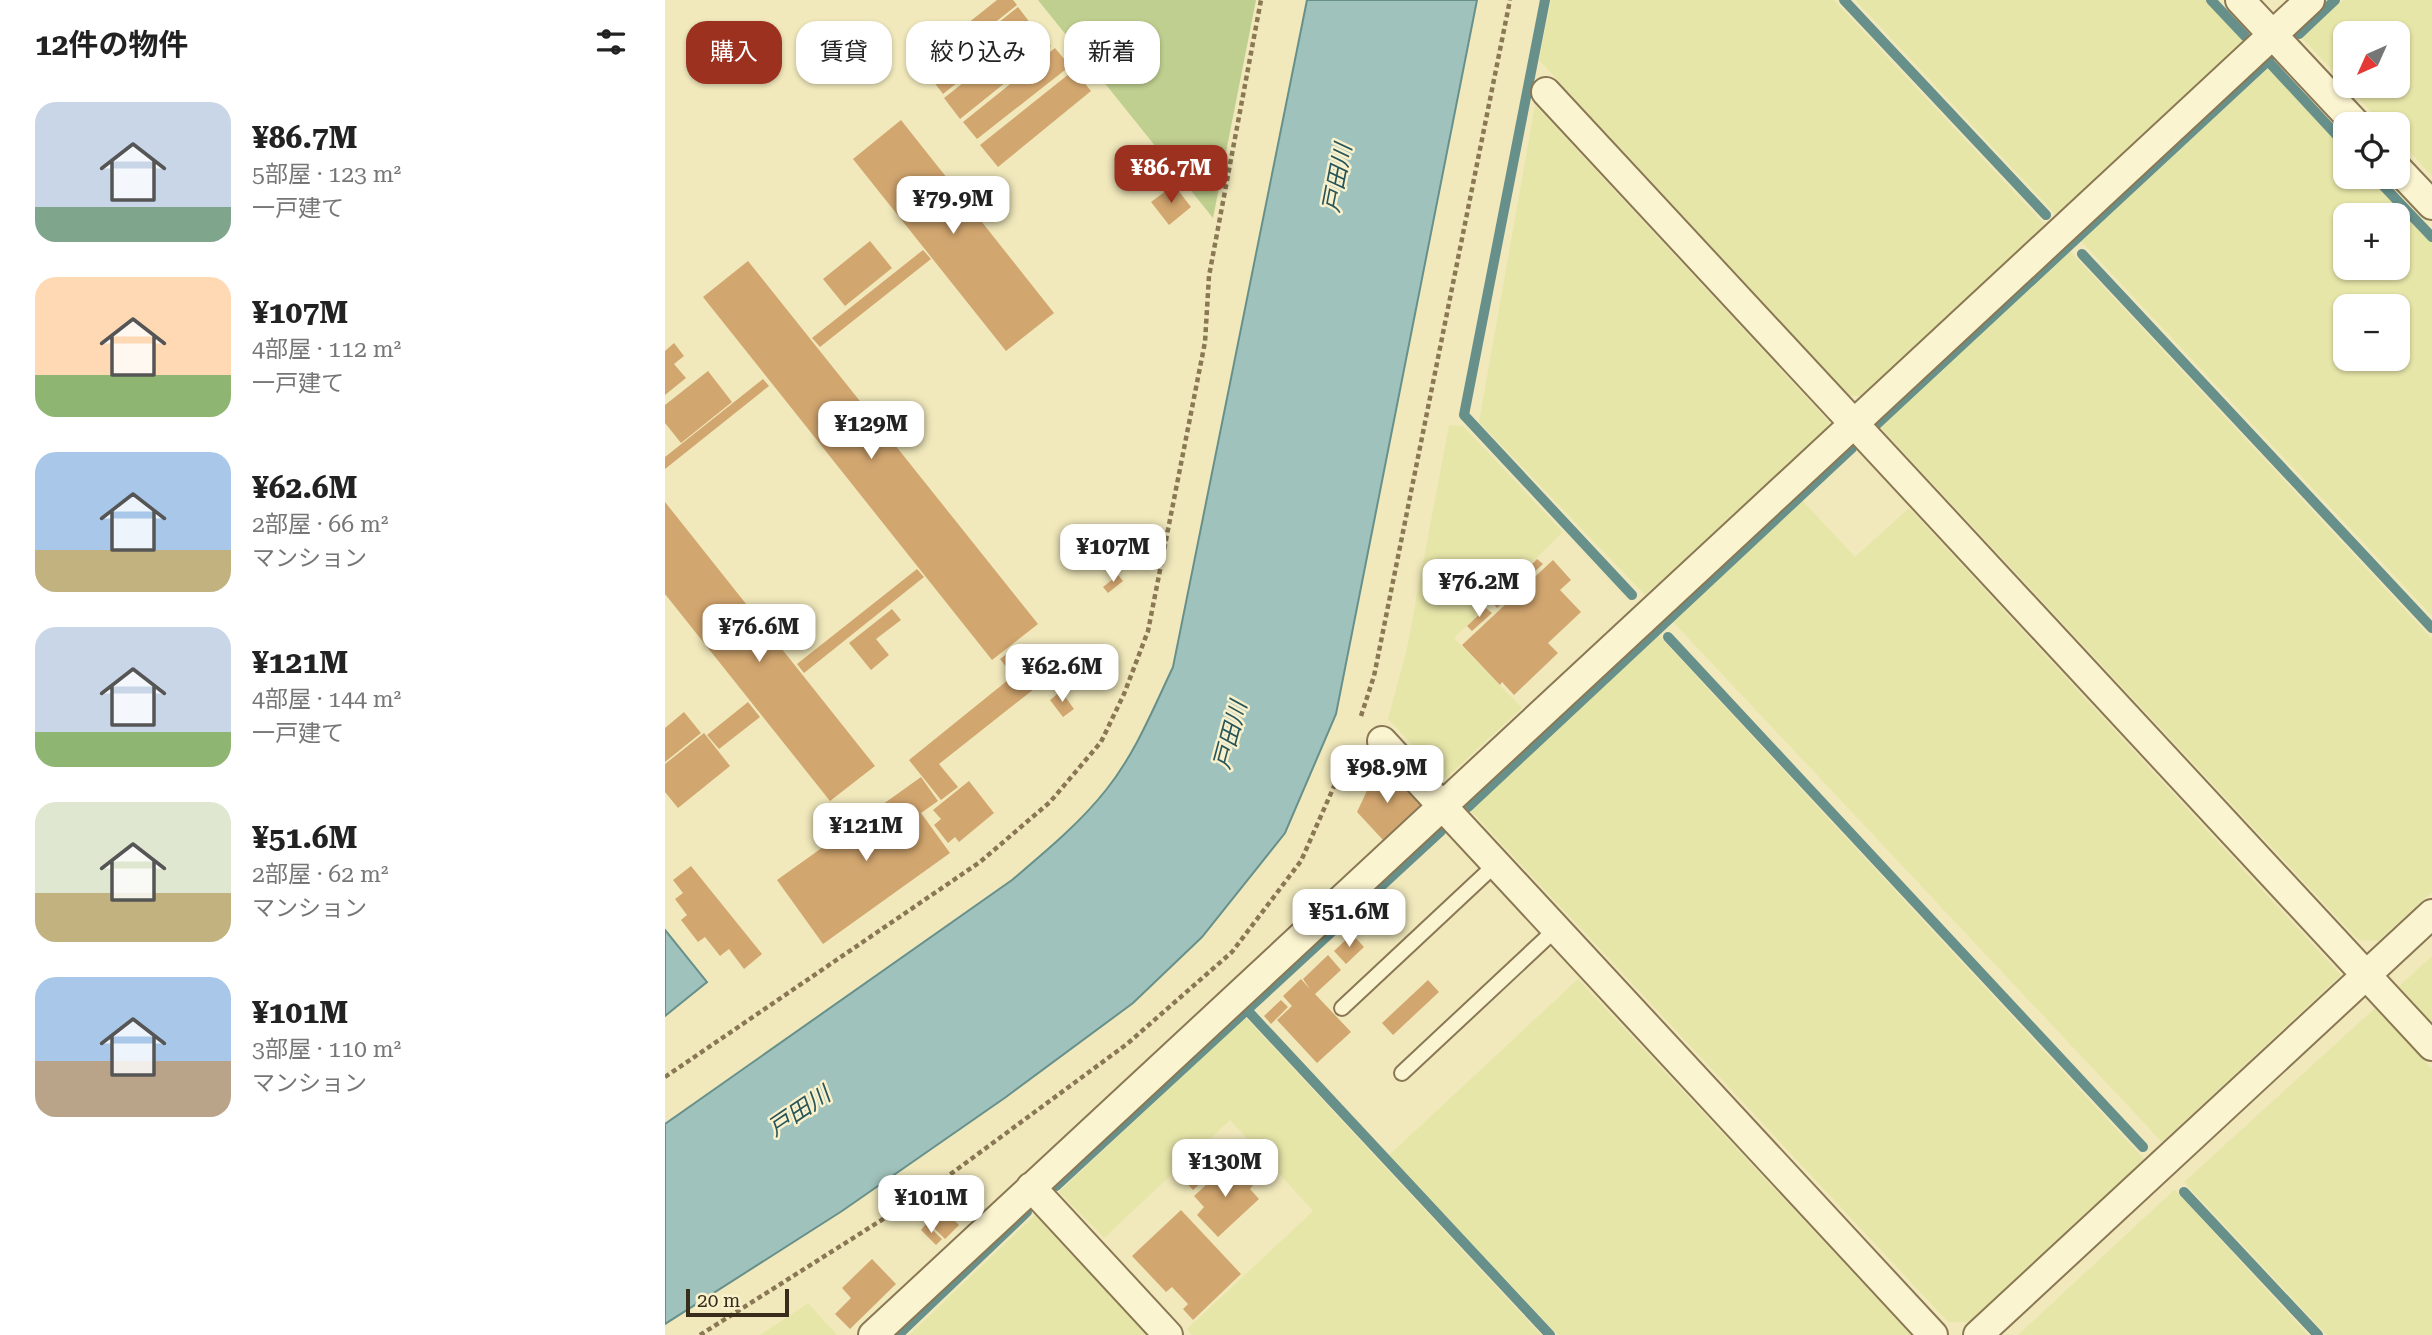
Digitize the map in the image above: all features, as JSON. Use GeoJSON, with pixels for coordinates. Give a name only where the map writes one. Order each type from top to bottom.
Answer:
{"type":"FeatureCollection","features":[{"type":"Feature","properties":{"kind":"street"},"geometry":{"type":"LineString","coordinates":[[2240,0],[2345,112]]}},
{"type":"Feature","properties":{"kind":"street"},"geometry":{"type":"LineString","coordinates":[[873,1335],[2310,0]]}},
{"type":"Feature","properties":{"kind":"street"},"geometry":{"type":"LineString","coordinates":[[1546,93],[2432,1046]]}},
{"type":"Feature","properties":{"kind":"street"},"geometry":{"type":"LineString","coordinates":[[2410,182],[2432,205]]}},
{"type":"Feature","properties":{"kind":"street"},"geometry":{"type":"LineString","coordinates":[[1382,741],[1933,1335]]}},
{"type":"Feature","properties":{"kind":"street"},"geometry":{"type":"LineString","coordinates":[[1978,1335],[2432,914]]}},
{"type":"Feature","properties":{"kind":"street"},"geometry":{"type":"LineString","coordinates":[[1031,1187],[1168,1335]]}},
{"type":"Feature","properties":{"kind":"lane"},"geometry":{"type":"LineString","coordinates":[[1342,1008],[1496,864]]}},
{"type":"Feature","properties":{"kind":"lane"},"geometry":{"type":"LineString","coordinates":[[1402,1073],[1556,929]]}},
{"type":"Feature","properties":{"kind":"path"},"geometry":{"type":"LineString","coordinates":[[665,1077],[980,862],[1050,802],[1101,742],[1124,694],[1148,631],[1205,342],[1209,276],[1261,0]]}},
{"type":"Feature","properties":{"kind":"path"},"geometry":{"type":"LineString","coordinates":[[1358,726],[1374,676],[1510,0]]}},
{"type":"Feature","properties":{"kind":"path"},"geometry":{"type":"LineString","coordinates":[[699,1335],[929,1190],[1127,1044],[1232,952],[1301,861],[1354,739]]}},
{"type":"Feature","properties":{"kind":"shaded area"},"geometry":{"type":"Polygon","coordinates":[[[1551,0],[1834,0],[2047,227],[1863,396],[1850,396],[1539,60],[1551,0]]]}},
{"type":"Feature","properties":{"kind":"shaded area"},"geometry":{"type":"Polygon","coordinates":[[[1855,0],[2208,0],[2247,42],[2058,217],[1855,0]]]}},
{"type":"Feature","properties":{"kind":"shaded area"},"geometry":{"type":"Polygon","coordinates":[[[2343,0],[2432,0],[2432,176],[2410,152],[2410,112],[2372,112],[2358,98],[2410,98],[2410,21],[2333,21],[2333,71],[2302,38],[2343,0]]]}},
{"type":"Feature","properties":{"kind":"shaded area"},"geometry":{"type":"Polygon","coordinates":[[[2269,67],[2333,136],[2333,189],[2382,189],[2395,203],[2333,203],[2333,280],[2410,280],[2410,219],[2432,242],[2432,616],[2081,241],[2269,67]]]}},
{"type":"Feature","properties":{"kind":"shaded area"},"geometry":{"type":"Polygon","coordinates":[[[1535,105],[1832,425],[1645,595],[1479,422],[1535,105]]]}},
{"type":"Feature","properties":{"kind":"shaded area"},"geometry":{"type":"Polygon","coordinates":[[[2070,251],[2432,639],[2432,892],[2378,941],[2358,940],[1880,427],[2070,251]]]}},
{"type":"Feature","properties":{"kind":"shaded area"},"geometry":{"type":"Polygon","coordinates":[[[1449,425],[1463,426],[1563,532],[1454,638],[1522,708],[1445,779],[1388,719],[1407,648],[1449,425]]]}},
{"type":"Feature","properties":{"kind":"shaded area"},"geometry":{"type":"Polygon","coordinates":[[[1802,500],[1855,557],[1909,508],[2341,975],[2162,1142],[1673,622],[1802,500]]]}},
{"type":"Feature","properties":{"kind":"shaded area"},"geometry":{"type":"Polygon","coordinates":[[[1658,635],[2144,1159],[1969,1322],[1948,1322],[1470,810],[1658,635]]]}},
{"type":"Feature","properties":{"kind":"shaded area"},"geometry":{"type":"Polygon","coordinates":[[[2432,956],[2432,1023],[2398,987],[2432,956]]]}},
{"type":"Feature","properties":{"kind":"shaded area"},"geometry":{"type":"Polygon","coordinates":[[[1578,979],[1911,1335],[1558,1335],[1389,1155],[1578,979]]]}},
{"type":"Feature","properties":{"kind":"shaded area"},"geometry":{"type":"Polygon","coordinates":[[[2375,1008],[2432,1069],[2432,1335],[2327,1335],[2184,1182],[2375,1008]]]}},
{"type":"Feature","properties":{"kind":"shaded area"},"geometry":{"type":"Polygon","coordinates":[[[1245,1017],[1541,1335],[1192,1335],[1187,1329],[1313,1211],[1230,1120],[1104,1238],[1059,1192],[1245,1017]]]}},
{"type":"Feature","properties":{"kind":"shaded area"},"geometry":{"type":"Polygon","coordinates":[[[2174,1190],[2308,1335],[2018,1335],[2174,1190]]]}},
{"type":"Feature","properties":{"kind":"shaded area"},"geometry":{"type":"Polygon","coordinates":[[[1035,1215],[1148,1335],[909,1335],[1035,1215]]]}},
{"type":"Feature","properties":{"kind":"shaded area"},"geometry":{"type":"Polygon","coordinates":[[[808,1303],[837,1335],[760,1335],[808,1303]]]}},
{"type":"Feature","properties":{"kind":"green space"},"geometry":{"type":"Polygon","coordinates":[[[1038,0],[1256,0],[1213,218],[1105,84],[1160,84],[1160,21],[1064,21],[1064,32],[1038,0]]]}},
{"type":"Feature","properties":{"kind":"water","name":"戸田川"},"geometry":{"type":"Polygon","coordinates":[[[1307,0],[1477,0],[1336,714],[1285,833],[1202,937],[1133,1003],[1006,1097],[842,1211],[665,1324],[665,1124],[1012,880],[1096,802],[1126,762],[1151,715],[1173,667],[1307,0]]]}},
{"type":"Feature","properties":{"kind":"water"},"geometry":{"type":"Polygon","coordinates":[[[665,930],[707,982],[665,1016],[665,930]]]}},
{"type":"Feature","properties":{"kind":"building"},"geometry":{"type":"Polygon","coordinates":[[[997,0],[1013,0],[1017,5],[997,21],[971,21],[997,0]]]}},
{"type":"Feature","properties":{"kind":"building"},"geometry":{"type":"Polygon","coordinates":[[[1018,7],[1029,21],[1000,21],[1018,7]]]}},
{"type":"Feature","properties":{"kind":"building"},"geometry":{"type":"Polygon","coordinates":[[[1055,48],[1064,59],[1064,71],[1050,82],[1050,52],[1055,48]]]}},
{"type":"Feature","properties":{"kind":"building"},"geometry":{"type":"Polygon","coordinates":[[[1064,78],[1064,84],[1085,84],[1091,91],[998,167],[980,145],[1064,78]]]}},
{"type":"Feature","properties":{"kind":"building"},"geometry":{"type":"Polygon","coordinates":[[[935,84],[956,84],[943,94],[935,84]]]}},
{"type":"Feature","properties":{"kind":"building"},"geometry":{"type":"Polygon","coordinates":[[[962,84],[1004,84],[960,119],[944,98],[962,84]]]}},
{"type":"Feature","properties":{"kind":"building"},"geometry":{"type":"Polygon","coordinates":[[[1010,84],[1047,84],[977,139],[963,122],[1010,84]]]}},
{"type":"Feature","properties":{"kind":"building"},"geometry":{"type":"Polygon","coordinates":[[[901,120],[1054,313],[1006,351],[853,159],[901,120]]]}},
{"type":"Feature","properties":{"kind":"building"},"geometry":{"type":"Polygon","coordinates":[[[1174,185],[1191,207],[1169,225],[1151,202],[1174,185]]]}},
{"type":"Feature","properties":{"kind":"building"},"geometry":{"type":"Polygon","coordinates":[[[870,241],[892,268],[845,306],[823,279],[870,241]]]}},
{"type":"Feature","properties":{"kind":"building"},"geometry":{"type":"Polygon","coordinates":[[[923,250],[931,259],[820,347],[812,338],[923,250]]]}},
{"type":"Feature","properties":{"kind":"building"},"geometry":{"type":"Polygon","coordinates":[[[748,261],[1038,624],[992,660],[703,297],[748,261]]]}},
{"type":"Feature","properties":{"kind":"building"},"geometry":{"type":"Polygon","coordinates":[[[674,343],[684,356],[674,364],[686,378],[665,395],[665,351],[674,343]]]}},
{"type":"Feature","properties":{"kind":"building"},"geometry":{"type":"Polygon","coordinates":[[[708,371],[732,402],[681,443],[665,423],[665,405],[708,371]]]}},
{"type":"Feature","properties":{"kind":"building"},"geometry":{"type":"Polygon","coordinates":[[[763,379],[769,386],[665,469],[665,457],[763,379]]]}},
{"type":"Feature","properties":{"kind":"building"},"geometry":{"type":"Polygon","coordinates":[[[665,502],[875,766],[830,801],[665,594],[665,502]]]}},
{"type":"Feature","properties":{"kind":"building"},"geometry":{"type":"Polygon","coordinates":[[[1106,527],[1122,547],[1098,567],[1081,547],[1106,527]]]}},
{"type":"Feature","properties":{"kind":"building"},"geometry":{"type":"Polygon","coordinates":[[[1537,559],[1543,564],[1532,574],[1527,569],[1537,559]]]}},
{"type":"Feature","properties":{"kind":"building"},"geometry":{"type":"Polygon","coordinates":[[[1553,560],[1571,580],[1560,590],[1581,612],[1548,643],[1558,653],[1514,695],[1502,682],[1500,685],[1462,645],[1553,560]]]}},
{"type":"Feature","properties":{"kind":"building"},"geometry":{"type":"Polygon","coordinates":[[[917,569],[924,577],[804,673],[797,664],[917,569]]]}},
{"type":"Feature","properties":{"kind":"building"},"geometry":{"type":"Polygon","coordinates":[[[1118,575],[1123,581],[1108,593],[1103,587],[1118,575]]]}},
{"type":"Feature","properties":{"kind":"building"},"geometry":{"type":"Polygon","coordinates":[[[1521,575],[1526,582],[1497,608],[1492,602],[1521,575]]]}},
{"type":"Feature","properties":{"kind":"building"},"geometry":{"type":"Polygon","coordinates":[[[1486,608],[1492,613],[1472,631],[1467,626],[1486,608]]]}},
{"type":"Feature","properties":{"kind":"building"},"geometry":{"type":"Polygon","coordinates":[[[892,609],[901,620],[876,639],[889,655],[871,670],[849,643],[892,609]]]}},
{"type":"Feature","properties":{"kind":"building"},"geometry":{"type":"Polygon","coordinates":[[[1011,651],[1039,685],[939,764],[958,787],[941,800],[909,760],[1013,676],[1000,659],[1011,651]]]}},
{"type":"Feature","properties":{"kind":"building"},"geometry":{"type":"Polygon","coordinates":[[[1061,691],[1074,709],[1063,717],[1050,700],[1061,691]]]}},
{"type":"Feature","properties":{"kind":"building"},"geometry":{"type":"Polygon","coordinates":[[[748,702],[760,717],[719,749],[707,735],[748,702]]]}},
{"type":"Feature","properties":{"kind":"building"},"geometry":{"type":"Polygon","coordinates":[[[684,712],[701,733],[665,762],[665,728],[684,712]]]}},
{"type":"Feature","properties":{"kind":"building"},"geometry":{"type":"Polygon","coordinates":[[[704,733],[730,766],[678,808],[665,792],[665,764],[704,733]]]}},
{"type":"Feature","properties":{"kind":"building"},"geometry":{"type":"Polygon","coordinates":[[[1383,770],[1398,786],[1403,781],[1423,803],[1383,840],[1357,812],[1372,780],[1383,770]]]}},
{"type":"Feature","properties":{"kind":"building"},"geometry":{"type":"Polygon","coordinates":[[[921,777],[938,801],[921,813],[950,853],[823,944],[777,880],[921,777]]]}},
{"type":"Feature","properties":{"kind":"building"},"geometry":{"type":"Polygon","coordinates":[[[969,781],[994,813],[959,842],[955,837],[948,843],[934,825],[941,819],[933,810],[969,781]]]}},
{"type":"Feature","properties":{"kind":"building"},"geometry":{"type":"Polygon","coordinates":[[[691,866],[762,954],[744,969],[729,949],[720,956],[705,937],[698,942],[681,920],[687,915],[675,899],[683,893],[673,880],[691,866]]]}},
{"type":"Feature","properties":{"kind":"building"},"geometry":{"type":"Polygon","coordinates":[[[1352,934],[1364,947],[1346,964],[1334,951],[1352,934]]]}},
{"type":"Feature","properties":{"kind":"building"},"geometry":{"type":"Polygon","coordinates":[[[1328,955],[1341,970],[1315,994],[1351,1032],[1317,1063],[1277,1020],[1292,1006],[1283,996],[1301,979],[1310,989],[1303,979],[1328,955]]]}},
{"type":"Feature","properties":{"kind":"building"},"geometry":{"type":"Polygon","coordinates":[[[1428,980],[1439,992],[1393,1035],[1382,1023],[1428,980]]]}},
{"type":"Feature","properties":{"kind":"building"},"geometry":{"type":"Polygon","coordinates":[[[1281,1000],[1288,1007],[1271,1024],[1264,1016],[1281,1000]]]}},
{"type":"Feature","properties":{"kind":"building"},"geometry":{"type":"Polygon","coordinates":[[[1213,1151],[1224,1161],[1193,1190],[1183,1179],[1213,1151]]]}},
{"type":"Feature","properties":{"kind":"building"},"geometry":{"type":"Polygon","coordinates":[[[1231,1162],[1253,1185],[1250,1189],[1259,1199],[1218,1237],[1197,1215],[1204,1207],[1194,1196],[1231,1162]]]}},
{"type":"Feature","properties":{"kind":"building"},"geometry":{"type":"Polygon","coordinates":[[[942,1208],[959,1225],[945,1239],[928,1222],[942,1208]]]}},
{"type":"Feature","properties":{"kind":"building"},"geometry":{"type":"Polygon","coordinates":[[[1181,1210],[1241,1274],[1193,1320],[1183,1309],[1188,1304],[1172,1287],[1166,1292],[1132,1256],[1181,1210]]]}},
{"type":"Feature","properties":{"kind":"building"},"geometry":{"type":"Polygon","coordinates":[[[926,1224],[942,1239],[936,1245],[921,1230],[926,1224]]]}},
{"type":"Feature","properties":{"kind":"building"},"geometry":{"type":"Polygon","coordinates":[[[872,1259],[896,1284],[850,1329],[835,1314],[851,1298],[842,1288],[872,1259]]]}},
{"type":"Feature","properties":{"kind":"waterway"},"geometry":{"type":"LineString","coordinates":[[1545,0],[1464,415],[1632,595]]}},
{"type":"Feature","properties":{"kind":"waterway"},"geometry":{"type":"LineString","coordinates":[[1844,0],[2046,215]]}},
{"type":"Feature","properties":{"kind":"waterway"},"geometry":{"type":"LineString","coordinates":[[2211,0],[2245,36]]}},
{"type":"Feature","properties":{"kind":"waterway"},"geometry":{"type":"LineString","coordinates":[[2299,34],[2335,0]]}},
{"type":"Feature","properties":{"kind":"waterway"},"geometry":{"type":"LineString","coordinates":[[1877,424],[2269,60]]}},
{"type":"Feature","properties":{"kind":"waterway"},"geometry":{"type":"LineString","coordinates":[[2268,61],[2333,131]]}},
{"type":"Feature","properties":{"kind":"waterway"},"geometry":{"type":"LineString","coordinates":[[2386,189],[2432,237]]}},
{"type":"Feature","properties":{"kind":"waterway"},"geometry":{"type":"LineString","coordinates":[[2082,254],[2432,628]]}},
{"type":"Feature","properties":{"kind":"waterway"},"geometry":{"type":"LineString","coordinates":[[1468,807],[1852,448]]}},
{"type":"Feature","properties":{"kind":"waterway"},"geometry":{"type":"LineString","coordinates":[[1668,637],[2143,1147]]}},
{"type":"Feature","properties":{"kind":"waterway"},"geometry":{"type":"LineString","coordinates":[[1056,1186],[1441,831]]}},
{"type":"Feature","properties":{"kind":"waterway"},"geometry":{"type":"LineString","coordinates":[[1247,1010],[1550,1335]]}},
{"type":"Feature","properties":{"kind":"waterway"},"geometry":{"type":"LineString","coordinates":[[2184,1192],[2318,1335]]}},
{"type":"Feature","properties":{"kind":"waterway"},"geometry":{"type":"LineString","coordinates":[[898,1335],[1027,1212]]}}]}
